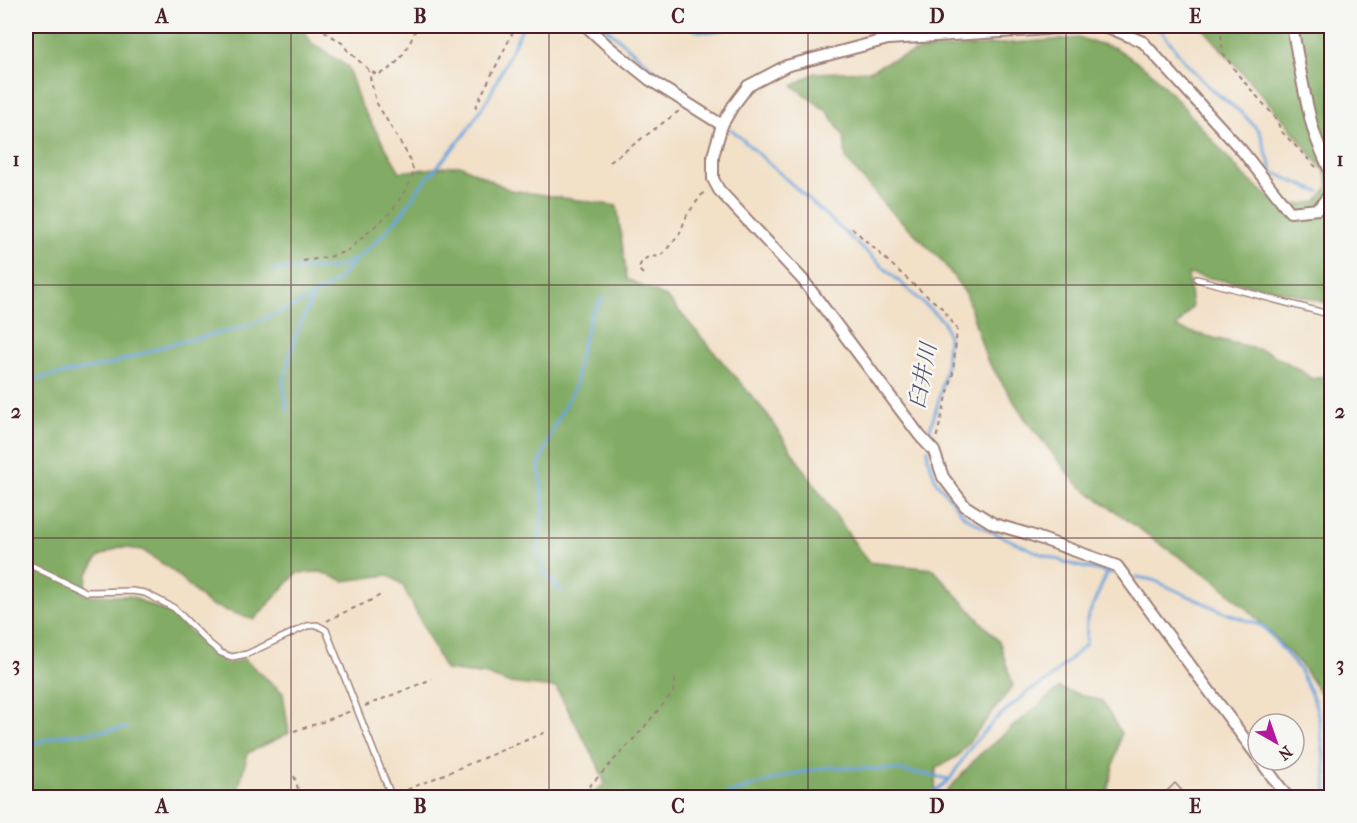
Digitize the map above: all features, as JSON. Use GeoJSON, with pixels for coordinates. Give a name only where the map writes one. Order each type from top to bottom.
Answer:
{"type":"FeatureCollection","features":[{"type":"Feature","properties":{"kind":"street"},"geometry":{"type":"LineString","coordinates":[[586,26],[650,80],[722,124]]}},
{"type":"Feature","properties":{"kind":"street"},"geometry":{"type":"LineString","coordinates":[[1075,26],[888,39],[786,66],[748,86],[733,106],[722,124],[713,156],[713,179],[719,190],[803,280],[920,436],[934,451],[943,477],[964,506],[994,524],[1117,566],[1246,740]]}},
{"type":"Feature","properties":{"kind":"street"},"geometry":{"type":"LineString","coordinates":[[1098,26],[1112,29],[1143,42],[1243,152],[1290,212],[1318,209],[1332,191]]}},
{"type":"Feature","properties":{"kind":"street"},"geometry":{"type":"LineString","coordinates":[[1292,26],[1308,111],[1332,177]]}},
{"type":"Feature","properties":{"kind":"street"},"geometry":{"type":"LineString","coordinates":[[1269,772],[1288,798]]}},
{"type":"Feature","properties":{"kind":"lane"},"geometry":{"type":"LineString","coordinates":[[1197,279],[1332,315]]}},
{"type":"Feature","properties":{"kind":"lane"},"geometry":{"type":"LineString","coordinates":[[26,563],[86,592],[145,593],[174,608],[209,644],[221,653],[232,657],[247,654],[307,626],[317,625],[326,630],[392,797]]}},
{"type":"Feature","properties":{"kind":"path"},"geometry":{"type":"LineString","coordinates":[[317,26],[342,43],[348,51],[377,75],[389,70],[398,61],[417,26]]}},
{"type":"Feature","properties":{"kind":"path"},"geometry":{"type":"LineString","coordinates":[[475,108],[516,26]]}},
{"type":"Feature","properties":{"kind":"path"},"geometry":{"type":"LineString","coordinates":[[1220,26],[1223,53],[1239,76],[1276,117],[1281,131],[1318,170]]}},
{"type":"Feature","properties":{"kind":"path"},"geometry":{"type":"LineString","coordinates":[[303,261],[329,257],[347,251],[392,211],[414,172],[409,157],[375,102],[368,69]]}},
{"type":"Feature","properties":{"kind":"path"},"geometry":{"type":"LineString","coordinates":[[610,162],[688,104]]}},
{"type":"Feature","properties":{"kind":"path"},"geometry":{"type":"LineString","coordinates":[[643,274],[639,270],[639,264],[652,255],[660,257],[679,235],[687,215],[707,187],[716,184]]}},
{"type":"Feature","properties":{"kind":"path"},"geometry":{"type":"LineString","coordinates":[[852,228],[942,308],[957,329],[953,373],[934,451]]}},
{"type":"Feature","properties":{"kind":"path"},"geometry":{"type":"LineString","coordinates":[[326,630],[327,621],[382,594]]}},
{"type":"Feature","properties":{"kind":"path"},"geometry":{"type":"LineString","coordinates":[[575,798],[585,791],[642,730],[673,692],[676,675]]}},
{"type":"Feature","properties":{"kind":"path"},"geometry":{"type":"LineString","coordinates":[[392,797],[546,732]]}},
{"type":"Feature","properties":{"kind":"path"},"geometry":{"type":"LineString","coordinates":[[294,776],[301,798]]}},
{"type":"Feature","properties":{"kind":"green space"},"geometry":{"type":"Polygon","coordinates":[[[26,26],[300,26],[312,43],[348,67],[360,104],[400,172],[460,165],[510,190],[617,206],[627,279],[668,298],[768,415],[868,562],[933,569],[1000,643],[1013,686],[958,756],[936,768],[935,797],[587,797],[605,784],[597,763],[556,688],[508,683],[487,675],[445,670],[402,584],[388,575],[344,581],[321,572],[297,573],[254,620],[208,604],[173,571],[142,550],[119,547],[98,557],[88,574],[83,595],[130,596],[170,614],[227,664],[244,659],[283,693],[289,733],[248,753],[236,797],[26,797],[26,26]]]}},
{"type":"Feature","properties":{"kind":"green space"},"geometry":{"type":"Polygon","coordinates":[[[1201,26],[1331,26],[1331,304],[1290,293],[1188,274],[1192,307],[1176,328],[1268,352],[1312,379],[1331,375],[1331,750],[1321,694],[1301,665],[1253,615],[1216,581],[1076,483],[1026,420],[986,358],[966,294],[943,262],[887,208],[846,159],[844,137],[828,112],[793,86],[814,73],[869,71],[891,60],[921,50],[1079,38],[1116,48],[1150,71],[1242,174],[1274,201],[1295,205],[1316,202],[1329,186],[1325,172],[1283,119],[1201,26]]]}},
{"type":"Feature","properties":{"kind":"green space"},"geometry":{"type":"Polygon","coordinates":[[[1059,688],[1102,701],[1121,733],[1106,797],[942,797],[978,756],[1059,688]]]}},
{"type":"Feature","properties":{"kind":"building"},"geometry":{"type":"Polygon","coordinates":[[[1175,783],[1185,794],[1180,798],[1160,798],[1175,783]]]}},
{"type":"Feature","properties":{"kind":"waterway"},"geometry":{"type":"LineString","coordinates":[[271,270],[335,268],[355,260],[379,239],[465,134],[490,95],[523,26]]}},
{"type":"Feature","properties":{"kind":"waterway","name":"臼井川"},"geometry":{"type":"LineString","coordinates":[[604,26],[669,83],[697,103]]}},
{"type":"Feature","properties":{"kind":"waterway"},"geometry":{"type":"LineString","coordinates":[[688,26],[706,32],[739,26]]}},
{"type":"Feature","properties":{"kind":"waterway"},"geometry":{"type":"LineString","coordinates":[[1151,26],[1162,31],[1184,61],[1210,88],[1243,114],[1260,132],[1273,172],[1319,192]]}},
{"type":"Feature","properties":{"kind":"waterway","name":"臼井川"},"geometry":{"type":"LineString","coordinates":[[731,129],[944,322],[948,337],[946,367],[929,440]]}},
{"type":"Feature","properties":{"kind":"waterway"},"geometry":{"type":"LineString","coordinates":[[26,381],[108,365],[171,344],[246,327],[300,303],[336,282],[354,261]]}},
{"type":"Feature","properties":{"kind":"waterway"},"geometry":{"type":"LineString","coordinates":[[287,411],[283,383],[295,337],[313,296]]}},
{"type":"Feature","properties":{"kind":"waterway"},"geometry":{"type":"LineString","coordinates":[[562,592],[545,574],[538,548],[544,507],[539,465],[556,423],[575,386],[580,352],[591,315],[604,296]]}},
{"type":"Feature","properties":{"kind":"waterway","name":"臼井川"},"geometry":{"type":"LineString","coordinates":[[928,449],[928,457],[936,481],[964,516],[986,529],[1041,554],[1077,566],[1112,573]]}},
{"type":"Feature","properties":{"kind":"waterway"},"geometry":{"type":"LineString","coordinates":[[931,798],[935,791],[950,779],[972,745],[996,719],[1029,691],[1047,681],[1086,644],[1087,619],[1107,573]]}},
{"type":"Feature","properties":{"kind":"waterway","name":"臼井川"},"geometry":{"type":"LineString","coordinates":[[1137,577],[1153,580],[1226,613],[1263,626],[1299,669],[1314,700],[1319,718],[1327,798]]}},
{"type":"Feature","properties":{"kind":"waterway"},"geometry":{"type":"LineString","coordinates":[[26,746],[57,736],[127,728]]}},
{"type":"Feature","properties":{"kind":"waterway"},"geometry":{"type":"LineString","coordinates":[[715,798],[788,775],[830,767],[900,770],[949,779]]}}]}
